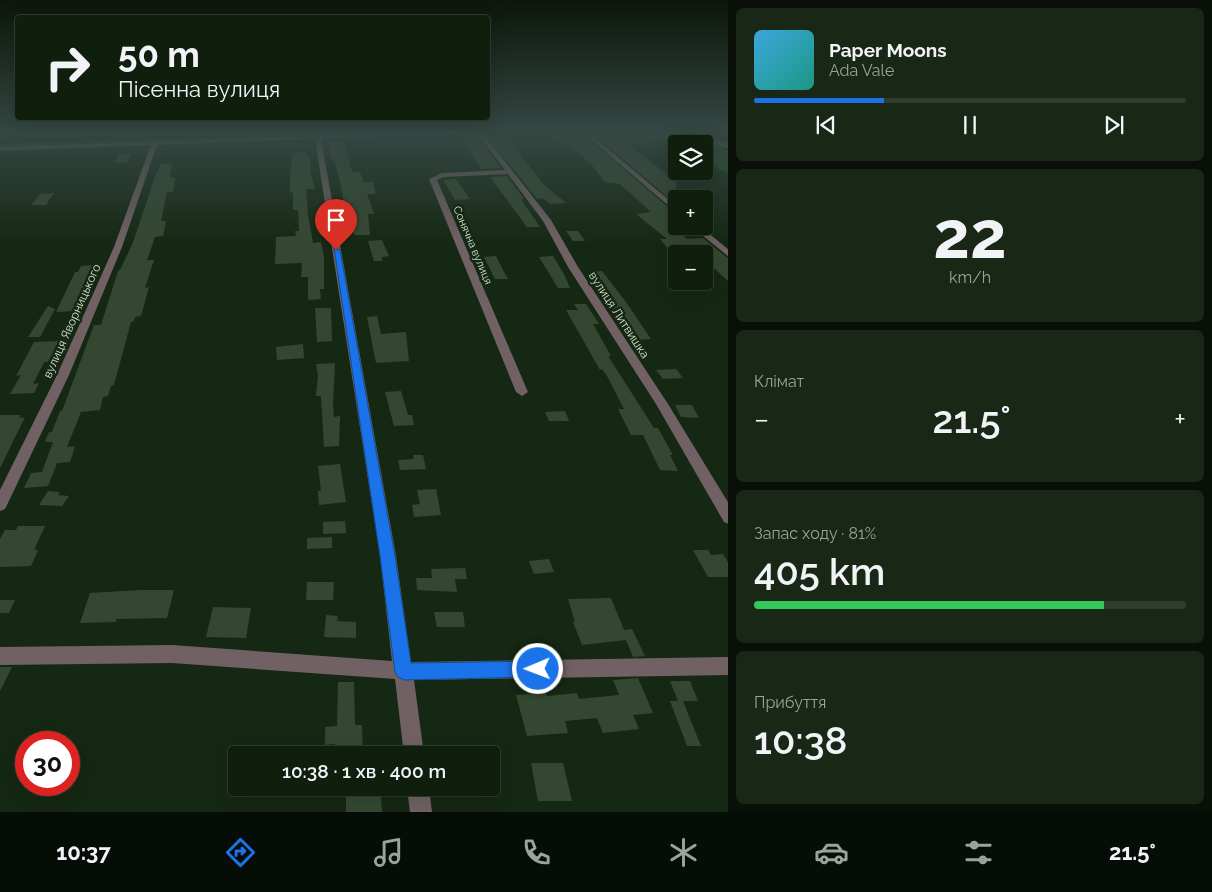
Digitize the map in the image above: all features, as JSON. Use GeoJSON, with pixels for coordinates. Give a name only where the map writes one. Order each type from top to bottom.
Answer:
{"type":"FeatureCollection","features":[{"type":"Feature","properties":{"kind":"street","name":"вулиця Яворницького"},"geometry":{"type":"LineString","coordinates":[[0,505],[63,375],[114,256],[145,170]]}},
{"type":"Feature","properties":{"kind":"street"},"geometry":{"type":"LineString","coordinates":[[323,170],[388,556],[413,746]]}},
{"type":"Feature","properties":{"kind":"street"},"geometry":{"type":"LineString","coordinates":[[629,170],[668,203]]}},
{"type":"Feature","properties":{"kind":"street","name":"Сонячна вулиця"},"geometry":{"type":"LineString","coordinates":[[510,172],[442,175],[433,179],[522,392]]}},
{"type":"Feature","properties":{"kind":"street","name":"вулиця Литвишка"},"geometry":{"type":"LineString","coordinates":[[510,172],[547,220],[573,267],[662,404],[728,518]]}},
{"type":"Feature","properties":{"kind":"street"},"geometry":{"type":"LineString","coordinates":[[705,235],[728,255]]}},
{"type":"Feature","properties":{"kind":"street"},"geometry":{"type":"LineString","coordinates":[[0,656],[172,654],[404,672],[728,666]]}},
{"type":"Feature","properties":{"kind":"street"},"geometry":{"type":"LineString","coordinates":[[419,796],[421,812]]}},
{"type":"Feature","properties":{"kind":"building"},"geometry":{"type":"Polygon","coordinates":[[[158,170],[171,170],[170,177],[175,178],[173,192],[167,192],[161,221],[166,221],[163,236],[155,237],[147,260],[154,260],[145,288],[149,287],[141,316],[135,317],[134,321],[131,322],[114,385],[111,386],[108,396],[103,397],[100,410],[81,412],[67,447],[75,446],[70,462],[57,463],[48,486],[24,488],[31,473],[42,472],[53,442],[45,442],[49,432],[52,432],[60,411],[62,411],[94,325],[101,325],[118,271],[132,245],[158,170]]]}},
{"type":"Feature","properties":{"kind":"building"},"geometry":{"type":"Polygon","coordinates":[[[291,170],[311,170],[315,189],[306,189],[308,215],[313,243],[321,242],[324,257],[324,289],[320,289],[321,299],[308,300],[308,277],[301,277],[302,263],[275,264],[276,237],[296,236],[295,231],[299,231],[298,210],[293,210],[293,192],[290,193],[291,170]]]}},
{"type":"Feature","properties":{"kind":"building"},"geometry":{"type":"Polygon","coordinates":[[[337,170],[360,172],[363,182],[373,182],[376,194],[367,194],[374,214],[368,214],[370,235],[354,235],[354,232],[348,232],[337,170]]]}},
{"type":"Feature","properties":{"kind":"building"},"geometry":{"type":"Polygon","coordinates":[[[514,170],[532,170],[543,184],[566,203],[550,204],[543,198],[537,199],[514,170]]]}},
{"type":"Feature","properties":{"kind":"building"},"geometry":{"type":"Polygon","coordinates":[[[596,170],[624,170],[668,207],[668,235],[683,235],[687,239],[703,238],[712,245],[668,245],[668,249],[660,239],[667,239],[636,214],[651,212],[620,184],[605,182],[596,170]]]}},
{"type":"Feature","properties":{"kind":"building"},"geometry":{"type":"Polygon","coordinates":[[[636,170],[661,170],[668,175],[668,180],[676,181],[676,190],[668,190],[668,197],[636,170]]]}},
{"type":"Feature","properties":{"kind":"building"},"geometry":{"type":"Polygon","coordinates":[[[507,176],[524,199],[521,199],[540,227],[527,227],[490,177],[507,176]]]}},
{"type":"Feature","properties":{"kind":"building"},"geometry":{"type":"Polygon","coordinates":[[[456,179],[470,199],[455,200],[443,180],[456,179]]]}},
{"type":"Feature","properties":{"kind":"building"},"geometry":{"type":"Polygon","coordinates":[[[54,193],[46,205],[31,205],[40,194],[54,193]]]}},
{"type":"Feature","properties":{"kind":"building"},"geometry":{"type":"Polygon","coordinates":[[[566,231],[578,231],[585,241],[573,241],[566,231]]]}},
{"type":"Feature","properties":{"kind":"building"},"geometry":{"type":"Polygon","coordinates":[[[382,240],[389,256],[382,257],[382,261],[374,261],[368,241],[382,240]]]}},
{"type":"Feature","properties":{"kind":"building"},"geometry":{"type":"Polygon","coordinates":[[[713,246],[728,258],[728,281],[713,267],[713,246]]]}},
{"type":"Feature","properties":{"kind":"building"},"geometry":{"type":"Polygon","coordinates":[[[496,256],[508,279],[495,279],[484,257],[496,256]]]}},
{"type":"Feature","properties":{"kind":"building"},"geometry":{"type":"Polygon","coordinates":[[[553,256],[570,288],[558,288],[539,257],[553,256]]]}},
{"type":"Feature","properties":{"kind":"building"},"geometry":{"type":"Polygon","coordinates":[[[94,265],[75,311],[56,312],[75,272],[78,272],[81,266],[94,265]]]}},
{"type":"Feature","properties":{"kind":"building"},"geometry":{"type":"Polygon","coordinates":[[[602,271],[651,339],[636,340],[589,272],[602,271]]]}},
{"type":"Feature","properties":{"kind":"building"},"geometry":{"type":"Polygon","coordinates":[[[574,304],[586,304],[599,324],[593,324],[611,356],[608,356],[654,428],[658,428],[673,455],[670,455],[678,471],[660,470],[643,435],[631,435],[618,409],[624,409],[607,376],[602,369],[600,370],[566,310],[578,310],[574,304]]]}},
{"type":"Feature","properties":{"kind":"building"},"geometry":{"type":"Polygon","coordinates":[[[48,306],[55,309],[40,337],[28,337],[48,306]]]}},
{"type":"Feature","properties":{"kind":"building"},"geometry":{"type":"Polygon","coordinates":[[[315,308],[331,308],[332,341],[317,342],[315,308]]]}},
{"type":"Feature","properties":{"kind":"building"},"geometry":{"type":"Polygon","coordinates":[[[377,316],[381,334],[406,332],[409,361],[376,363],[367,317],[377,316]]]}},
{"type":"Feature","properties":{"kind":"building"},"geometry":{"type":"Polygon","coordinates":[[[59,341],[48,362],[44,362],[33,384],[39,383],[34,393],[10,394],[21,375],[16,376],[34,342],[59,341]]]}},
{"type":"Feature","properties":{"kind":"building"},"geometry":{"type":"Polygon","coordinates":[[[303,344],[304,358],[277,360],[276,347],[303,344]]]}},
{"type":"Feature","properties":{"kind":"building"},"geometry":{"type":"Polygon","coordinates":[[[335,363],[333,404],[334,417],[340,416],[339,446],[324,447],[321,396],[316,396],[318,375],[316,364],[335,363]]]}},
{"type":"Feature","properties":{"kind":"building"},"geometry":{"type":"Polygon","coordinates":[[[676,369],[683,378],[663,379],[656,370],[676,369]]]}},
{"type":"Feature","properties":{"kind":"building"},"geometry":{"type":"Polygon","coordinates":[[[401,391],[408,415],[412,415],[414,425],[394,426],[385,392],[401,391]]]}},
{"type":"Feature","properties":{"kind":"building"},"geometry":{"type":"Polygon","coordinates":[[[675,405],[692,405],[699,418],[681,417],[675,405]]]}},
{"type":"Feature","properties":{"kind":"building"},"geometry":{"type":"Polygon","coordinates":[[[565,411],[569,421],[549,421],[545,412],[565,411]]]}},
{"type":"Feature","properties":{"kind":"building"},"geometry":{"type":"Polygon","coordinates":[[[0,415],[21,415],[19,418],[25,417],[0,468],[0,415]]]}},
{"type":"Feature","properties":{"kind":"building"},"geometry":{"type":"Polygon","coordinates":[[[413,455],[423,455],[426,469],[400,470],[398,460],[414,459],[413,455]]]}},
{"type":"Feature","properties":{"kind":"building"},"geometry":{"type":"Polygon","coordinates":[[[340,464],[346,502],[319,505],[318,491],[321,491],[318,466],[340,464]]]}},
{"type":"Feature","properties":{"kind":"building"},"geometry":{"type":"Polygon","coordinates":[[[436,489],[441,515],[414,517],[412,505],[420,504],[417,490],[436,489]]]}},
{"type":"Feature","properties":{"kind":"building"},"geometry":{"type":"Polygon","coordinates":[[[48,491],[60,492],[58,495],[69,496],[62,506],[39,505],[48,491]]]}},
{"type":"Feature","properties":{"kind":"building"},"geometry":{"type":"Polygon","coordinates":[[[345,521],[346,533],[323,534],[323,522],[345,521]]]}},
{"type":"Feature","properties":{"kind":"building"},"geometry":{"type":"Polygon","coordinates":[[[18,526],[45,526],[34,550],[38,550],[31,566],[0,567],[0,539],[5,530],[16,530],[18,526]]]}},
{"type":"Feature","properties":{"kind":"building"},"geometry":{"type":"Polygon","coordinates":[[[332,537],[332,548],[307,549],[307,538],[332,537]]]}},
{"type":"Feature","properties":{"kind":"building"},"geometry":{"type":"Polygon","coordinates":[[[693,550],[708,550],[711,555],[723,554],[728,562],[728,577],[708,577],[693,550]]]}},
{"type":"Feature","properties":{"kind":"building"},"geometry":{"type":"Polygon","coordinates":[[[549,559],[554,572],[534,574],[529,561],[549,559]]]}},
{"type":"Feature","properties":{"kind":"building"},"geometry":{"type":"Polygon","coordinates":[[[465,568],[467,579],[455,579],[457,592],[417,590],[416,578],[432,578],[431,569],[465,568]]]}},
{"type":"Feature","properties":{"kind":"building"},"geometry":{"type":"Polygon","coordinates":[[[307,582],[334,582],[333,600],[306,600],[307,582]]]}},
{"type":"Feature","properties":{"kind":"building"},"geometry":{"type":"Polygon","coordinates":[[[174,590],[167,618],[116,619],[116,622],[80,623],[90,593],[174,590]]]}},
{"type":"Feature","properties":{"kind":"building"},"geometry":{"type":"Polygon","coordinates":[[[611,598],[624,630],[632,629],[645,656],[633,657],[626,640],[582,645],[573,622],[575,622],[568,599],[611,598]]]}},
{"type":"Feature","properties":{"kind":"building"},"geometry":{"type":"Polygon","coordinates":[[[0,600],[15,600],[9,613],[0,613],[0,600]]]}},
{"type":"Feature","properties":{"kind":"building"},"geometry":{"type":"Polygon","coordinates":[[[213,607],[251,608],[246,638],[206,637],[213,607]]]}},
{"type":"Feature","properties":{"kind":"building"},"geometry":{"type":"Polygon","coordinates":[[[434,612],[463,612],[465,627],[437,627],[434,612]]]}},
{"type":"Feature","properties":{"kind":"building"},"geometry":{"type":"Polygon","coordinates":[[[326,615],[338,616],[337,621],[356,622],[356,638],[324,637],[326,615]]]}},
{"type":"Feature","properties":{"kind":"building"},"geometry":{"type":"Polygon","coordinates":[[[0,667],[12,667],[0,691],[0,667]]]}},
{"type":"Feature","properties":{"kind":"building"},"geometry":{"type":"Polygon","coordinates":[[[638,678],[653,713],[633,715],[639,729],[603,733],[597,718],[565,721],[568,733],[527,736],[516,695],[546,693],[547,696],[577,693],[579,699],[619,695],[613,680],[638,678]]]}},
{"type":"Feature","properties":{"kind":"building"},"geometry":{"type":"Polygon","coordinates":[[[670,681],[690,681],[698,701],[683,701],[701,746],[687,746],[670,701],[678,701],[670,681]]]}},
{"type":"Feature","properties":{"kind":"building"},"geometry":{"type":"Polygon","coordinates":[[[338,682],[354,682],[355,725],[362,725],[363,746],[325,745],[325,727],[337,726],[338,682]]]}},
{"type":"Feature","properties":{"kind":"building"},"geometry":{"type":"Polygon","coordinates":[[[531,763],[563,763],[572,801],[538,801],[531,763]]]}},
{"type":"Feature","properties":{"kind":"building"},"geometry":{"type":"Polygon","coordinates":[[[346,796],[381,796],[382,812],[346,812],[346,796]]]}},
{"type":"Feature","properties":{"kind":"route"},"geometry":{"type":"LineString","coordinates":[[336,250],[388,556],[404,672],[538,669]]}}]}
